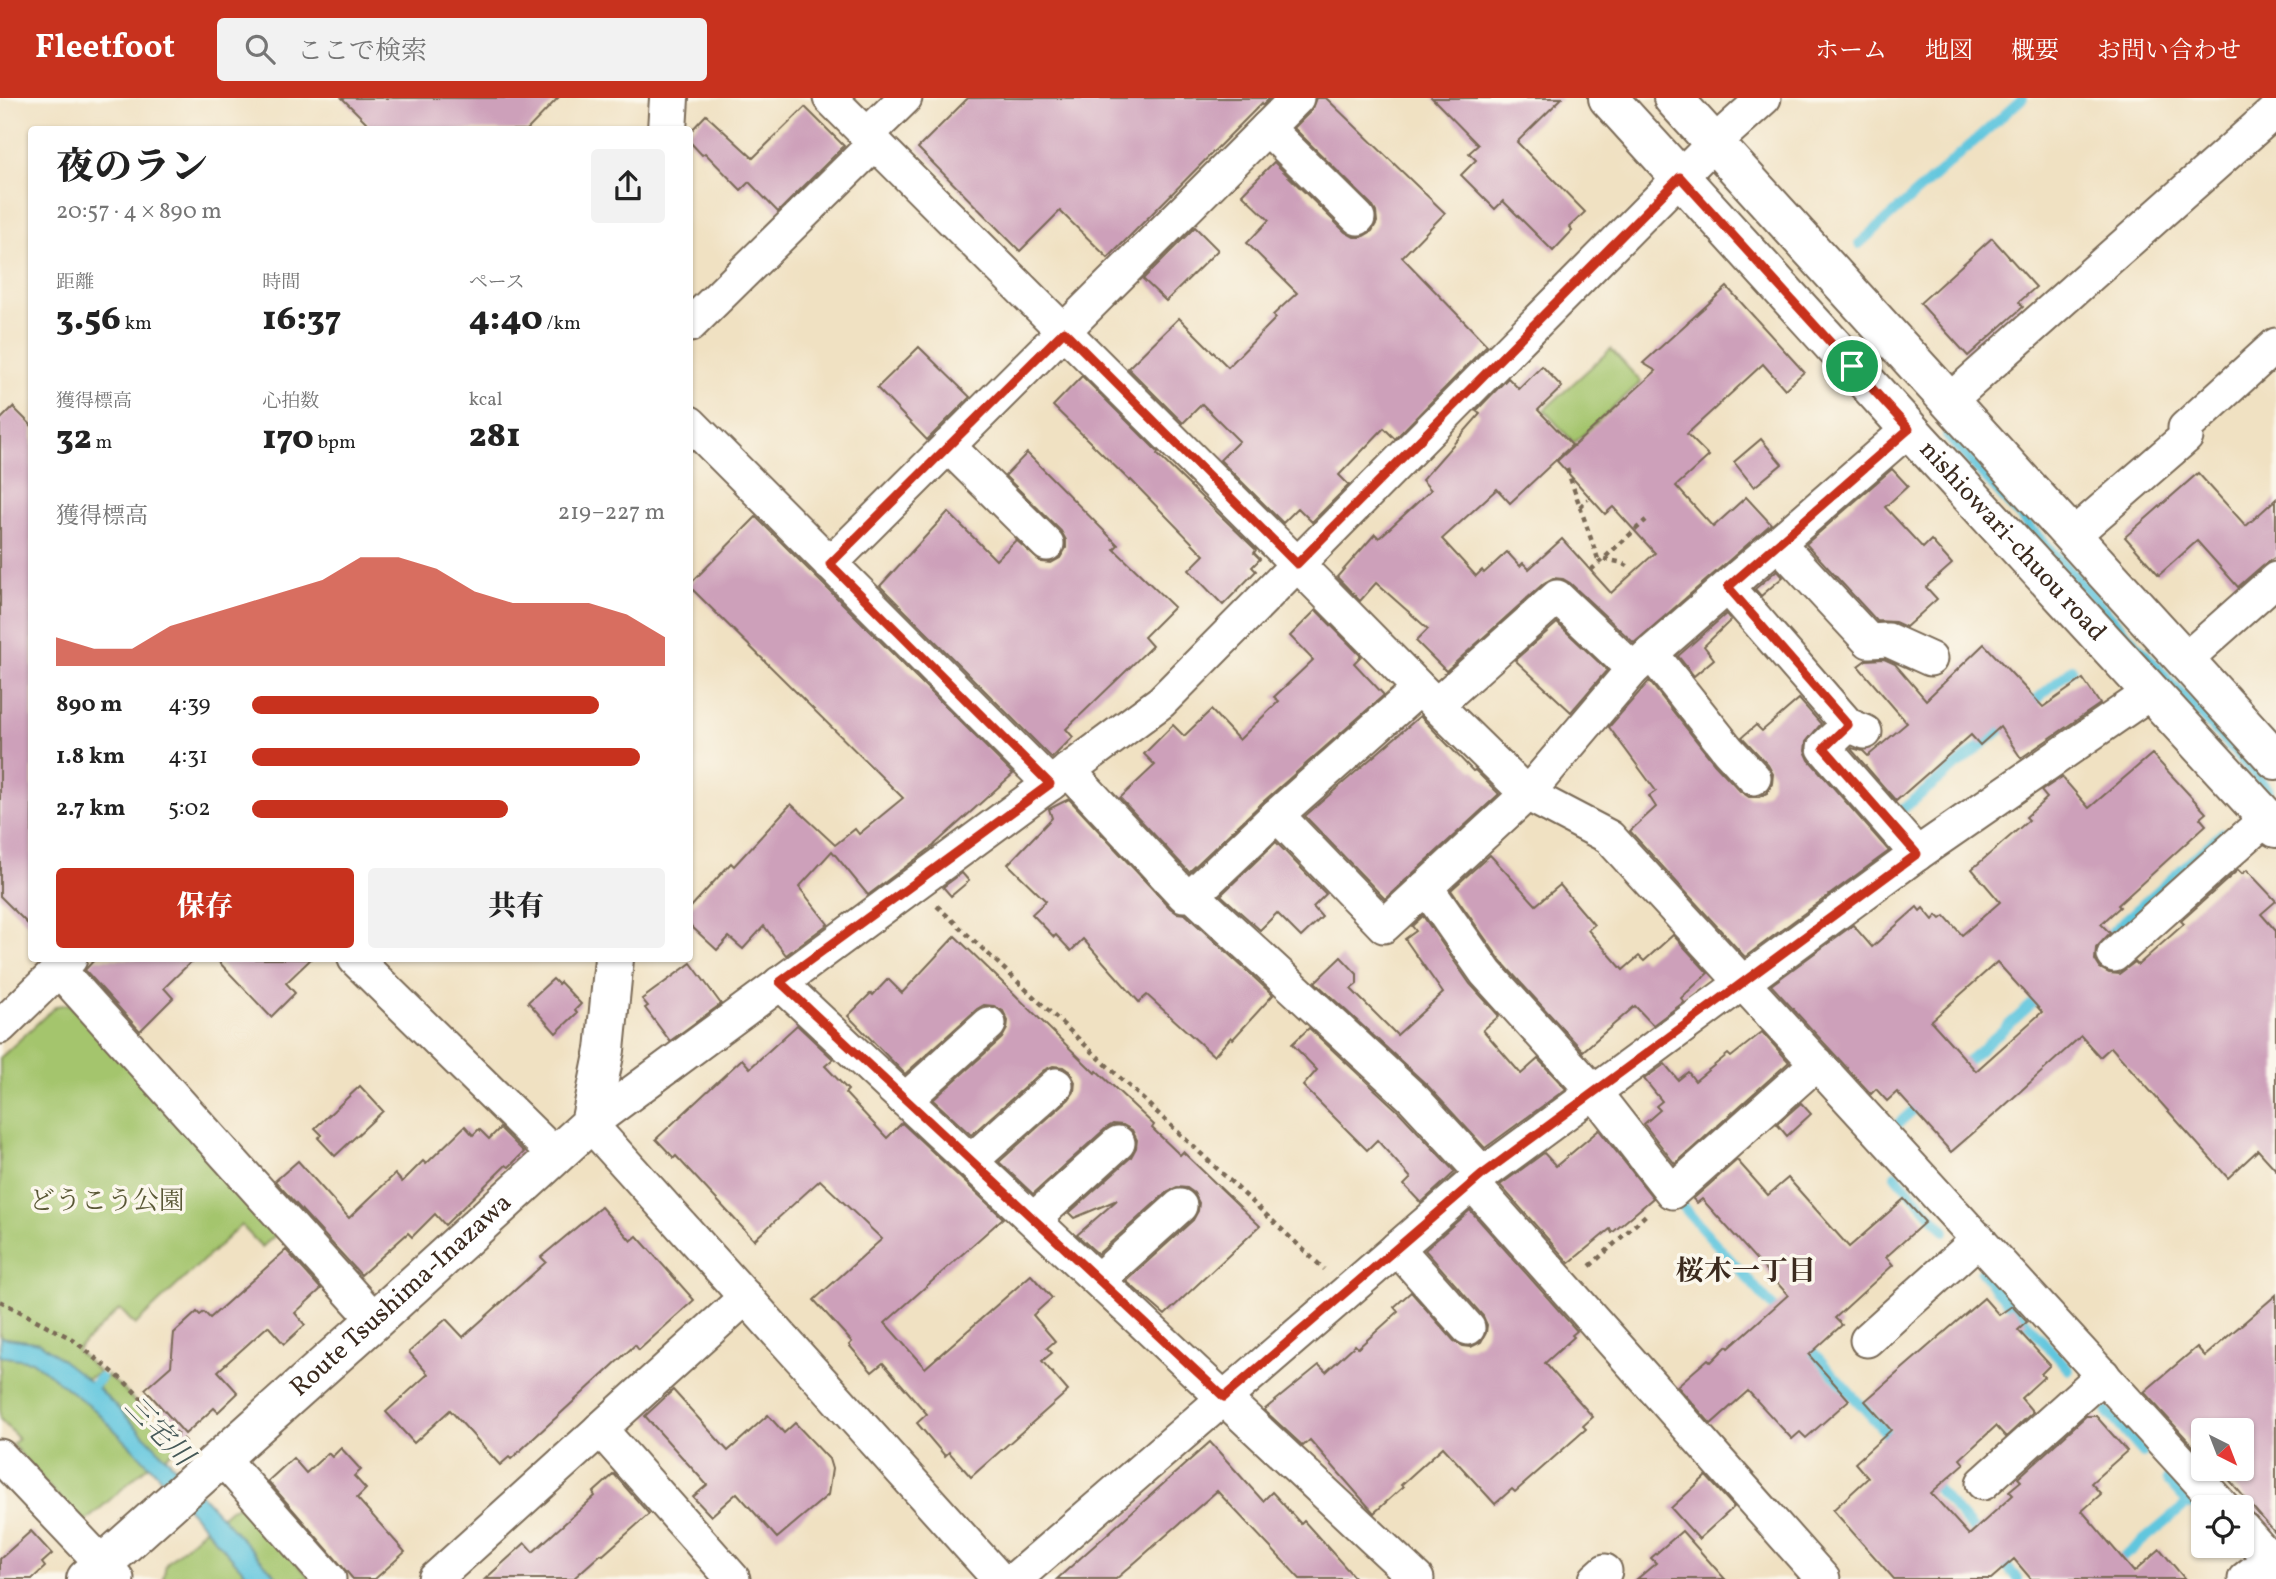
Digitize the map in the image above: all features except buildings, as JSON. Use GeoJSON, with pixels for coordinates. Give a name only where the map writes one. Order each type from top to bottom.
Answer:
{"type":"FeatureCollection","features":[{"type":"Feature","properties":{"kind":"main road"},"geometry":{"type":"LineString","coordinates":[[667,126],[669,98]]}},
{"type":"Feature","properties":{"kind":"main road","name":"nishiowari-chuou road"},"geometry":{"type":"LineString","coordinates":[[1608,98],[2272,823]]}},
{"type":"Feature","properties":{"kind":"main road","name":"nishiowari-chuou road"},"geometry":{"type":"LineString","coordinates":[[1673,98],[2276,760]]}},
{"type":"Feature","properties":{"kind":"main road"},"geometry":{"type":"LineString","coordinates":[[590,1124],[606,1050],[614,962]]}},
{"type":"Feature","properties":{"kind":"main road","name":"Route Tsushima-Inazawa"},"geometry":{"type":"LineString","coordinates":[[109,1565],[210,1467],[590,1124]]}},
{"type":"Feature","properties":{"kind":"street"},"geometry":{"type":"LineString","coordinates":[[830,98],[1427,697],[1527,793],[1609,837],[2211,1495]]}},
{"type":"Feature","properties":{"kind":"street"},"geometry":{"type":"LineString","coordinates":[[693,322],[871,139],[905,98]]}},
{"type":"Feature","properties":{"kind":"street"},"geometry":{"type":"LineString","coordinates":[[830,564],[1297,98]]}},
{"type":"Feature","properties":{"kind":"street"},"geometry":{"type":"LineString","coordinates":[[999,1579],[590,1124],[1161,702],[1680,177],[1764,98]]}},
{"type":"Feature","properties":{"kind":"street"},"geometry":{"type":"LineString","coordinates":[[1949,401],[2276,110]]}},
{"type":"Feature","properties":{"kind":"street"},"geometry":{"type":"LineString","coordinates":[[1267,128],[1358,218]]}},
{"type":"Feature","properties":{"kind":"street"},"geometry":{"type":"LineString","coordinates":[[2072,536],[2186,437],[2185,428],[2276,345]]}},
{"type":"Feature","properties":{"kind":"street"},"geometry":{"type":"LineString","coordinates":[[693,426],[830,564],[1184,895],[1193,895],[1414,1099],[1565,1289],[1823,1579]]}},
{"type":"Feature","properties":{"kind":"street"},"geometry":{"type":"LineString","coordinates":[[1277,815],[1384,926],[1527,793],[1642,661],[1909,429]]}},
{"type":"Feature","properties":{"kind":"street"},"geometry":{"type":"LineString","coordinates":[[948,446],[1047,544]]}},
{"type":"Feature","properties":{"kind":"street"},"geometry":{"type":"LineString","coordinates":[[1778,543],[1868,641],[1888,640],[1930,659]]}},
{"type":"Feature","properties":{"kind":"street"},"geometry":{"type":"LineString","coordinates":[[2185,660],[2276,579]]}},
{"type":"Feature","properties":{"kind":"street"},"geometry":{"type":"LineString","coordinates":[[1728,587],[1856,728],[1824,748],[1917,854]]}},
{"type":"Feature","properties":{"kind":"street"},"geometry":{"type":"LineString","coordinates":[[1193,895],[1277,815],[1557,597],[1642,661],[1754,778]]}},
{"type":"Feature","properties":{"kind":"street"},"geometry":{"type":"LineString","coordinates":[[1015,1579],[1478,1179],[1917,854],[2151,692]]}},
{"type":"Feature","properties":{"kind":"street"},"geometry":{"type":"LineString","coordinates":[[2114,955],[2272,823]]}},
{"type":"Feature","properties":{"kind":"street"},"geometry":{"type":"LineString","coordinates":[[1426,887],[1486,973],[1594,1092],[1672,1192],[1818,1063]]}},
{"type":"Feature","properties":{"kind":"street"},"geometry":{"type":"LineString","coordinates":[[358,962],[555,1155]]}},
{"type":"Feature","properties":{"kind":"street"},"geometry":{"type":"LineString","coordinates":[[0,1027],[64,965],[375,1320]]}},
{"type":"Feature","properties":{"kind":"street"},"geometry":{"type":"LineString","coordinates":[[780,982],[1417,1579]]}},
{"type":"Feature","properties":{"kind":"street"},"geometry":{"type":"LineString","coordinates":[[905,1100],[989,1024]]}},
{"type":"Feature","properties":{"kind":"street"},"geometry":{"type":"LineString","coordinates":[[971,1161],[1056,1085]]}},
{"type":"Feature","properties":{"kind":"street"},"geometry":{"type":"LineString","coordinates":[[1034,1219],[1118,1143]]}},
{"type":"Feature","properties":{"kind":"street"},"geometry":{"type":"LineString","coordinates":[[1098,1280],[1180,1206]]}},
{"type":"Feature","properties":{"kind":"street"},"geometry":{"type":"LineString","coordinates":[[1867,1340],[1979,1239]]}},
{"type":"Feature","properties":{"kind":"street"},"geometry":{"type":"LineString","coordinates":[[1397,1248],[1468,1328]]}},
{"type":"Feature","properties":{"kind":"street"},"geometry":{"type":"LineString","coordinates":[[435,1579],[746,1297]]}},
{"type":"Feature","properties":{"kind":"street"},"geometry":{"type":"LineString","coordinates":[[1983,1483],[2103,1376]]}},
{"type":"Feature","properties":{"kind":"street"},"geometry":{"type":"LineString","coordinates":[[600,1429],[729,1578]]}},
{"type":"Feature","properties":{"kind":"street"},"geometry":{"type":"LineString","coordinates":[[0,1456],[109,1565]]}},
{"type":"Feature","properties":{"kind":"street"},"geometry":{"type":"LineString","coordinates":[[210,1467],[329,1579]]}},
{"type":"Feature","properties":{"kind":"street"},"geometry":{"type":"LineString","coordinates":[[2254,1545],[2267,1564]]}},
{"type":"Feature","properties":{"kind":"path"},"geometry":{"type":"LineString","coordinates":[[1567,470],[1601,561]]}},
{"type":"Feature","properties":{"kind":"path"},"geometry":{"type":"LineString","coordinates":[[1580,507],[1588,499]]}},
{"type":"Feature","properties":{"kind":"path"},"geometry":{"type":"LineString","coordinates":[[1591,570],[1646,520]]}},
{"type":"Feature","properties":{"kind":"path"},"geometry":{"type":"LineString","coordinates":[[1601,561],[1619,562],[1630,567]]}},
{"type":"Feature","properties":{"kind":"path"},"geometry":{"type":"LineString","coordinates":[[914,884],[1347,1291]]}},
{"type":"Feature","properties":{"kind":"path"},"geometry":{"type":"LineString","coordinates":[[1565,1289],[1672,1192]]}},
{"type":"Feature","properties":{"kind":"path"},"geometry":{"type":"LineString","coordinates":[[0,1301],[72,1339],[125,1381],[210,1467]]}},
{"type":"Feature","properties":{"kind":"green space"},"geometry":{"type":"Polygon","coordinates":[[[1611,349],[1641,382],[1574,443],[1544,410],[1611,349]]]}},
{"type":"Feature","properties":{"kind":"green space","name":"どうこう公園"},"geometry":{"type":"Polygon","coordinates":[[[69,1004],[280,1231],[262,1247],[241,1225],[135,1325],[120,1309],[76,1350],[100,1373],[86,1379],[40,1343],[0,1337],[0,1058],[56,1006],[69,1004]]]}},
{"type":"Feature","properties":{"kind":"green space"},"geometry":{"type":"Polygon","coordinates":[[[0,1356],[32,1361],[96,1411],[149,1465],[86,1521],[79,1521],[12,1444],[19,1439],[0,1419],[0,1356]]]}},
{"type":"Feature","properties":{"kind":"green space"},"geometry":{"type":"Polygon","coordinates":[[[107,1375],[127,1393],[176,1448],[165,1457],[98,1388],[107,1375]]]}},
{"type":"Feature","properties":{"kind":"green space"},"geometry":{"type":"Polygon","coordinates":[[[243,1504],[311,1579],[279,1579],[221,1517],[230,1509],[243,1504]]]}},
{"type":"Feature","properties":{"kind":"green space"},"geometry":{"type":"Polygon","coordinates":[[[205,1528],[251,1579],[163,1579],[166,1564],[205,1528]]]}},
{"type":"Feature","properties":{"kind":"water"},"geometry":{"type":"Polygon","coordinates":[[[0,1337],[40,1343],[98,1388],[279,1579],[251,1579],[149,1465],[96,1411],[32,1361],[0,1356],[0,1337]]]}},
{"type":"Feature","properties":{"kind":"waterway"},"geometry":{"type":"LineString","coordinates":[[1859,244],[2023,98]]}},
{"type":"Feature","properties":{"kind":"waterway"},"geometry":{"type":"LineString","coordinates":[[1947,436],[2269,790]]}},
{"type":"Feature","properties":{"kind":"waterway"},"geometry":{"type":"LineString","coordinates":[[2026,708],[2072,669]]}},
{"type":"Feature","properties":{"kind":"waterway"},"geometry":{"type":"LineString","coordinates":[[1893,817],[2009,723]]}},
{"type":"Feature","properties":{"kind":"waterway"},"geometry":{"type":"LineString","coordinates":[[2097,945],[2222,833]]}},
{"type":"Feature","properties":{"kind":"waterway"},"geometry":{"type":"LineString","coordinates":[[1959,1069],[2042,995]]}},
{"type":"Feature","properties":{"kind":"waterway"},"geometry":{"type":"LineString","coordinates":[[1899,1123],[1922,1102]]}},
{"type":"Feature","properties":{"kind":"waterway"},"geometry":{"type":"LineString","coordinates":[[1895,1175],[1945,1231]]}},
{"type":"Feature","properties":{"kind":"waterway"},"geometry":{"type":"LineString","coordinates":[[1675,1198],[1782,1317]]}},
{"type":"Feature","properties":{"kind":"waterway"},"geometry":{"type":"LineString","coordinates":[[1981,1272],[2069,1370]]}},
{"type":"Feature","properties":{"kind":"waterway"},"geometry":{"type":"LineString","coordinates":[[1806,1344],[1894,1442]]}},
{"type":"Feature","properties":{"kind":"waterway"},"geometry":{"type":"LineString","coordinates":[[86,1393],[100,1378]]}},
{"type":"Feature","properties":{"kind":"waterway"},"geometry":{"type":"LineString","coordinates":[[2107,1412],[2143,1453]]}},
{"type":"Feature","properties":{"kind":"waterway"},"geometry":{"type":"LineString","coordinates":[[1928,1479],[1981,1538]]}},
{"type":"Feature","properties":{"kind":"waterway"},"geometry":{"type":"LineString","coordinates":[[2167,1480],[2190,1505]]}},
{"type":"Feature","properties":{"kind":"waterway"},"geometry":{"type":"LineString","coordinates":[[2097,1579],[2188,1503]]}},
{"type":"Feature","properties":{"kind":"waterway"},"geometry":{"type":"LineString","coordinates":[[1998,1557],[2018,1579]]}},
{"type":"Feature","properties":{"kind":"district","name":"桜木一丁目"},"geometry":{"type":"Point","coordinates":[1746,1272]}},
{"type":"Feature","properties":{"kind":"route"},"geometry":{"type":"LineString","coordinates":[[1680,177],[1852,366],[1909,429],[1728,587],[1848,725],[1824,748],[1917,854],[1483,1174],[1224,1397],[780,982],[1050,784],[830,564],[1064,331],[1297,564],[1680,177]]}},
{"type":"Feature","properties":{"kind":"water label","name":"三宅川"},"geometry":{"type":"Point","coordinates":[158,1432]}}]}
